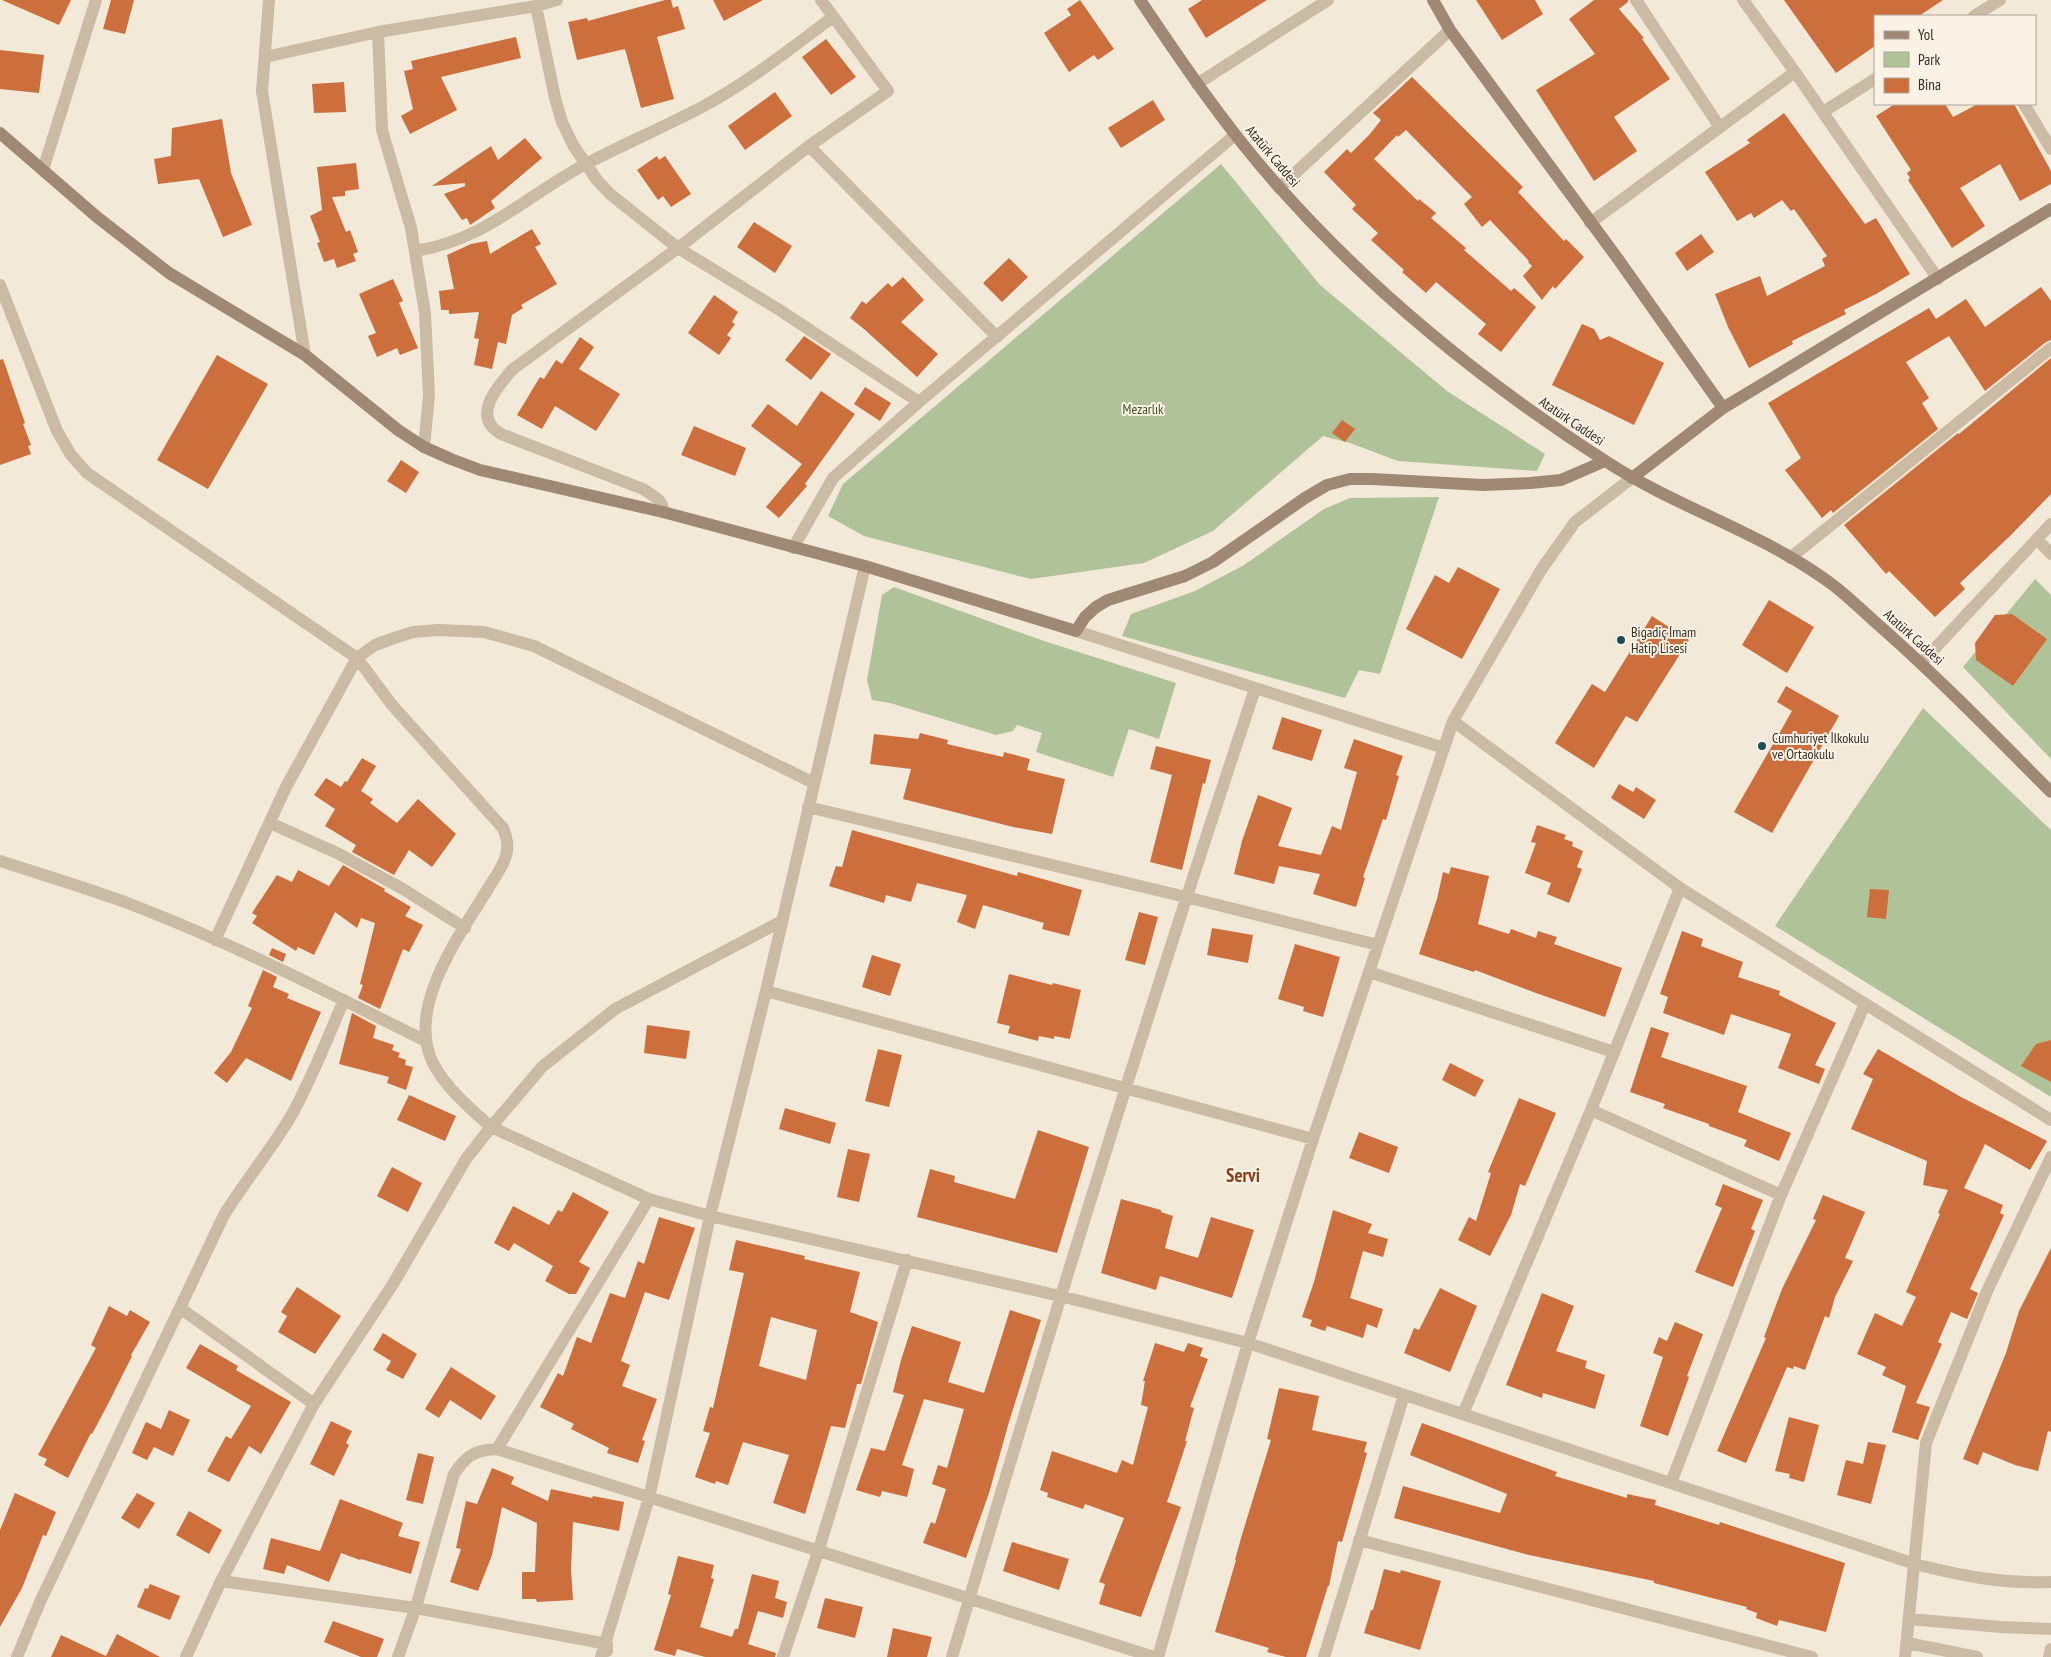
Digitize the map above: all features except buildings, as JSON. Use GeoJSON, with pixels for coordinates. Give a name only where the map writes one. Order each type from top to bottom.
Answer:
{"type":"FeatureCollection","features":[{"type":"Feature","properties":{"kind":"street"},"geometry":{"type":"LineString","coordinates":[[44,170],[96,0]]}},
{"type":"Feature","properties":{"kind":"street"},"geometry":{"type":"LineString","coordinates":[[269,0],[262,91],[305,355]]}},
{"type":"Feature","properties":{"kind":"street"},"geometry":{"type":"LineString","coordinates":[[264,57],[378,32],[536,6],[557,0]]}},
{"type":"Feature","properties":{"kind":"street"},"geometry":{"type":"LineString","coordinates":[[664,512],[660,501],[643,489],[501,434],[494,430],[488,422],[486,412],[496,390],[513,369],[678,248],[809,146],[888,91],[821,0]]}},
{"type":"Feature","properties":{"kind":"street","name":"Atatürk Caddesi"},"geometry":{"type":"LineString","coordinates":[[1140,0],[1197,84],[1235,135],[1279,188],[1365,276],[1425,329],[1496,386],[1605,462],[1632,478],[1755,536],[1832,585],[1922,662],[2051,792]]}},
{"type":"Feature","properties":{"kind":"street"},"geometry":{"type":"LineString","coordinates":[[1197,84],[1328,0]]}},
{"type":"Feature","properties":{"kind":"street"},"geometry":{"type":"LineString","coordinates":[[1433,0],[1450,30],[1723,408]]}},
{"type":"Feature","properties":{"kind":"street"},"geometry":{"type":"LineString","coordinates":[[1636,0],[1719,126]]}},
{"type":"Feature","properties":{"kind":"street"},"geometry":{"type":"LineString","coordinates":[[1743,0],[1938,279]]}},
{"type":"Feature","properties":{"kind":"street"},"geometry":{"type":"LineString","coordinates":[[1976,15],[2000,0]]}},
{"type":"Feature","properties":{"kind":"street"},"geometry":{"type":"LineString","coordinates":[[536,6],[555,98],[562,122],[584,165],[610,194],[678,248],[778,309],[920,402]]}},
{"type":"Feature","properties":{"kind":"street"},"geometry":{"type":"LineString","coordinates":[[415,251],[449,244],[483,230],[584,165],[703,107],[748,80],[833,17]]}},
{"type":"Feature","properties":{"kind":"street"},"geometry":{"type":"LineString","coordinates":[[1279,188],[1450,30]]}},
{"type":"Feature","properties":{"kind":"street"},"geometry":{"type":"LineString","coordinates":[[378,32],[382,130],[411,228],[425,313],[428,420],[424,447]]}},
{"type":"Feature","properties":{"kind":"street"},"geometry":{"type":"LineString","coordinates":[[1590,222],[1795,72]]}},
{"type":"Feature","properties":{"kind":"street"},"geometry":{"type":"LineString","coordinates":[[1822,112],[1874,80]]}},
{"type":"Feature","properties":{"kind":"street"},"geometry":{"type":"LineString","coordinates":[[2025,105],[2051,149]]}},
{"type":"Feature","properties":{"kind":"street"},"geometry":{"type":"LineString","coordinates":[[0,133],[97,216],[169,273],[305,355],[398,430],[424,447],[451,460],[480,470],[664,512],[865,566],[1444,748]]}},
{"type":"Feature","properties":{"kind":"street"},"geometry":{"type":"LineString","coordinates":[[793,548],[833,478],[1235,135]]}},
{"type":"Feature","properties":{"kind":"street"},"geometry":{"type":"LineString","coordinates":[[809,146],[997,337]]}},
{"type":"Feature","properties":{"kind":"street"},"geometry":{"type":"LineString","coordinates":[[398,1657],[416,1608],[454,1474],[463,1460],[474,1453],[497,1449],[818,1552],[1156,1657],[1248,1343],[1313,1139],[1453,721],[1541,570],[1574,522],[1723,408],[2051,209]]}},
{"type":"Feature","properties":{"kind":"street"},"geometry":{"type":"LineString","coordinates":[[0,285],[57,430],[71,455],[87,473],[357,658],[392,705],[502,828],[507,837],[507,854],[504,864],[465,928],[436,981],[427,1006],[425,1026],[426,1041],[434,1065],[470,1108],[492,1126],[649,1199],[710,1216],[1060,1296],[1248,1343],[1915,1564],[1968,1578],[2024,1583],[2051,1582]]}},
{"type":"Feature","properties":{"kind":"street"},"geometry":{"type":"LineString","coordinates":[[1790,558],[2051,348]]}},
{"type":"Feature","properties":{"kind":"street"},"geometry":{"type":"LineString","coordinates":[[1076,632],[1085,617],[1096,607],[1108,600],[1185,576],[1213,562],[1305,498],[1327,485],[1350,479],[1433,483],[1530,483],[1561,480],[1605,462]]}},
{"type":"Feature","properties":{"kind":"street"},"geometry":{"type":"LineString","coordinates":[[1922,662],[2051,524]]}},
{"type":"Feature","properties":{"kind":"street"},"geometry":{"type":"LineString","coordinates":[[2037,539],[2051,554]]}},
{"type":"Feature","properties":{"kind":"street"},"geometry":{"type":"LineString","coordinates":[[601,1657],[607,1651],[649,1498],[710,1216],[766,991],[865,566]]}},
{"type":"Feature","properties":{"kind":"street"},"geometry":{"type":"LineString","coordinates":[[215,940],[286,787],[357,658],[375,645],[413,632],[438,630],[484,632],[534,646],[814,783]]}},
{"type":"Feature","properties":{"kind":"street"},"geometry":{"type":"LineString","coordinates":[[952,1657],[1060,1296],[1186,897],[1255,689]]}},
{"type":"Feature","properties":{"kind":"street"},"geometry":{"type":"LineString","coordinates":[[1453,721],[1680,888],[2051,1120]]}},
{"type":"Feature","properties":{"kind":"street"},"geometry":{"type":"LineString","coordinates":[[808,807],[1378,945]]}},
{"type":"Feature","properties":{"kind":"street"},"geometry":{"type":"LineString","coordinates":[[270,823],[337,853],[403,888],[465,928]]}},
{"type":"Feature","properties":{"kind":"street"},"geometry":{"type":"LineString","coordinates":[[0,861],[130,904],[272,964],[426,1041]]}},
{"type":"Feature","properties":{"kind":"street"},"geometry":{"type":"LineString","coordinates":[[1463,1414],[1591,1110],[1680,888]]}},
{"type":"Feature","properties":{"kind":"street"},"geometry":{"type":"LineString","coordinates":[[186,1657],[221,1581],[314,1404],[393,1284],[466,1159],[492,1126],[542,1067],[615,1009],[782,921]]}},
{"type":"Feature","properties":{"kind":"street"},"geometry":{"type":"LineString","coordinates":[[1369,972],[1614,1052]]}},
{"type":"Feature","properties":{"kind":"street"},"geometry":{"type":"LineString","coordinates":[[766,991],[1313,1139]]}},
{"type":"Feature","properties":{"kind":"street"},"geometry":{"type":"LineString","coordinates":[[17,1657],[40,1602],[224,1215],[278,1137],[301,1097],[344,1000]]}},
{"type":"Feature","properties":{"kind":"street"},"geometry":{"type":"LineString","coordinates":[[1671,1483],[1781,1195],[1865,1004]]}},
{"type":"Feature","properties":{"kind":"street"},"geometry":{"type":"LineString","coordinates":[[1591,1110],[1781,1195]]}},
{"type":"Feature","properties":{"kind":"street"},"geometry":{"type":"LineString","coordinates":[[1905,1657],[1926,1443],[1988,1288],[2051,1157]]}},
{"type":"Feature","properties":{"kind":"street"},"geometry":{"type":"LineString","coordinates":[[497,1449],[649,1199]]}},
{"type":"Feature","properties":{"kind":"street"},"geometry":{"type":"LineString","coordinates":[[783,1657],[818,1552],[907,1260]]}},
{"type":"Feature","properties":{"kind":"street"},"geometry":{"type":"LineString","coordinates":[[180,1308],[314,1404]]}},
{"type":"Feature","properties":{"kind":"street"},"geometry":{"type":"LineString","coordinates":[[1324,1657],[1404,1395]]}},
{"type":"Feature","properties":{"kind":"street"},"geometry":{"type":"LineString","coordinates":[[1360,1540],[1812,1657]]}},
{"type":"Feature","properties":{"kind":"street"},"geometry":{"type":"LineString","coordinates":[[221,1581],[416,1608],[607,1651]]}},
{"type":"Feature","properties":{"kind":"street"},"geometry":{"type":"LineString","coordinates":[[1909,1619],[2001,1627],[2051,1629]]}},
{"type":"Feature","properties":{"kind":"street"},"geometry":{"type":"LineString","coordinates":[[1906,1643],[1977,1657]]}},
{"type":"Feature","properties":{"kind":"street"},"geometry":{"type":"LineString","coordinates":[[2049,1657],[2051,1649]]}},
{"type":"Feature","properties":{"kind":"green space","name":"Mezarlık"},"geometry":{"type":"Polygon","coordinates":[[[1221,164],[1320,285],[1447,391],[1545,454],[1537,471],[1398,461],[1350,443],[1323,436],[1213,531],[1144,563],[1031,579],[864,536],[828,516],[843,484],[1221,164]]]}},
{"type":"Feature","properties":{"kind":"green space"},"geometry":{"type":"Polygon","coordinates":[[[1439,497],[1380,674],[1359,670],[1345,698],[1122,636],[1131,614],[1195,591],[1244,565],[1324,509],[1350,498],[1439,497]]]}},
{"type":"Feature","properties":{"kind":"green space"},"geometry":{"type":"Polygon","coordinates":[[[2035,579],[2051,595],[2051,759],[1963,667],[2035,579]]]}},
{"type":"Feature","properties":{"kind":"green space"},"geometry":{"type":"Polygon","coordinates":[[[894,587],[1044,641],[1176,683],[1159,739],[1129,729],[1113,777],[1036,752],[1042,733],[1017,725],[1013,731],[996,735],[890,703],[872,700],[867,680],[882,595],[894,587]]]}},
{"type":"Feature","properties":{"kind":"green space"},"geometry":{"type":"Polygon","coordinates":[[[1923,708],[2051,830],[2051,1097],[1775,926],[1923,708]]]}},
{"type":"Feature","properties":{"kind":"place","name":"Bigadiç İmam Hatip Lisesi"},"geometry":{"type":"Point","coordinates":[1621,640]}},
{"type":"Feature","properties":{"kind":"place","name":"Cumhuriyet İlkokulu ve Ortaokulu"},"geometry":{"type":"Point","coordinates":[1762,746]}},
{"type":"Feature","properties":{"kind":"district","name":"Servi"},"geometry":{"type":"Point","coordinates":[1243,1175]}}]}
